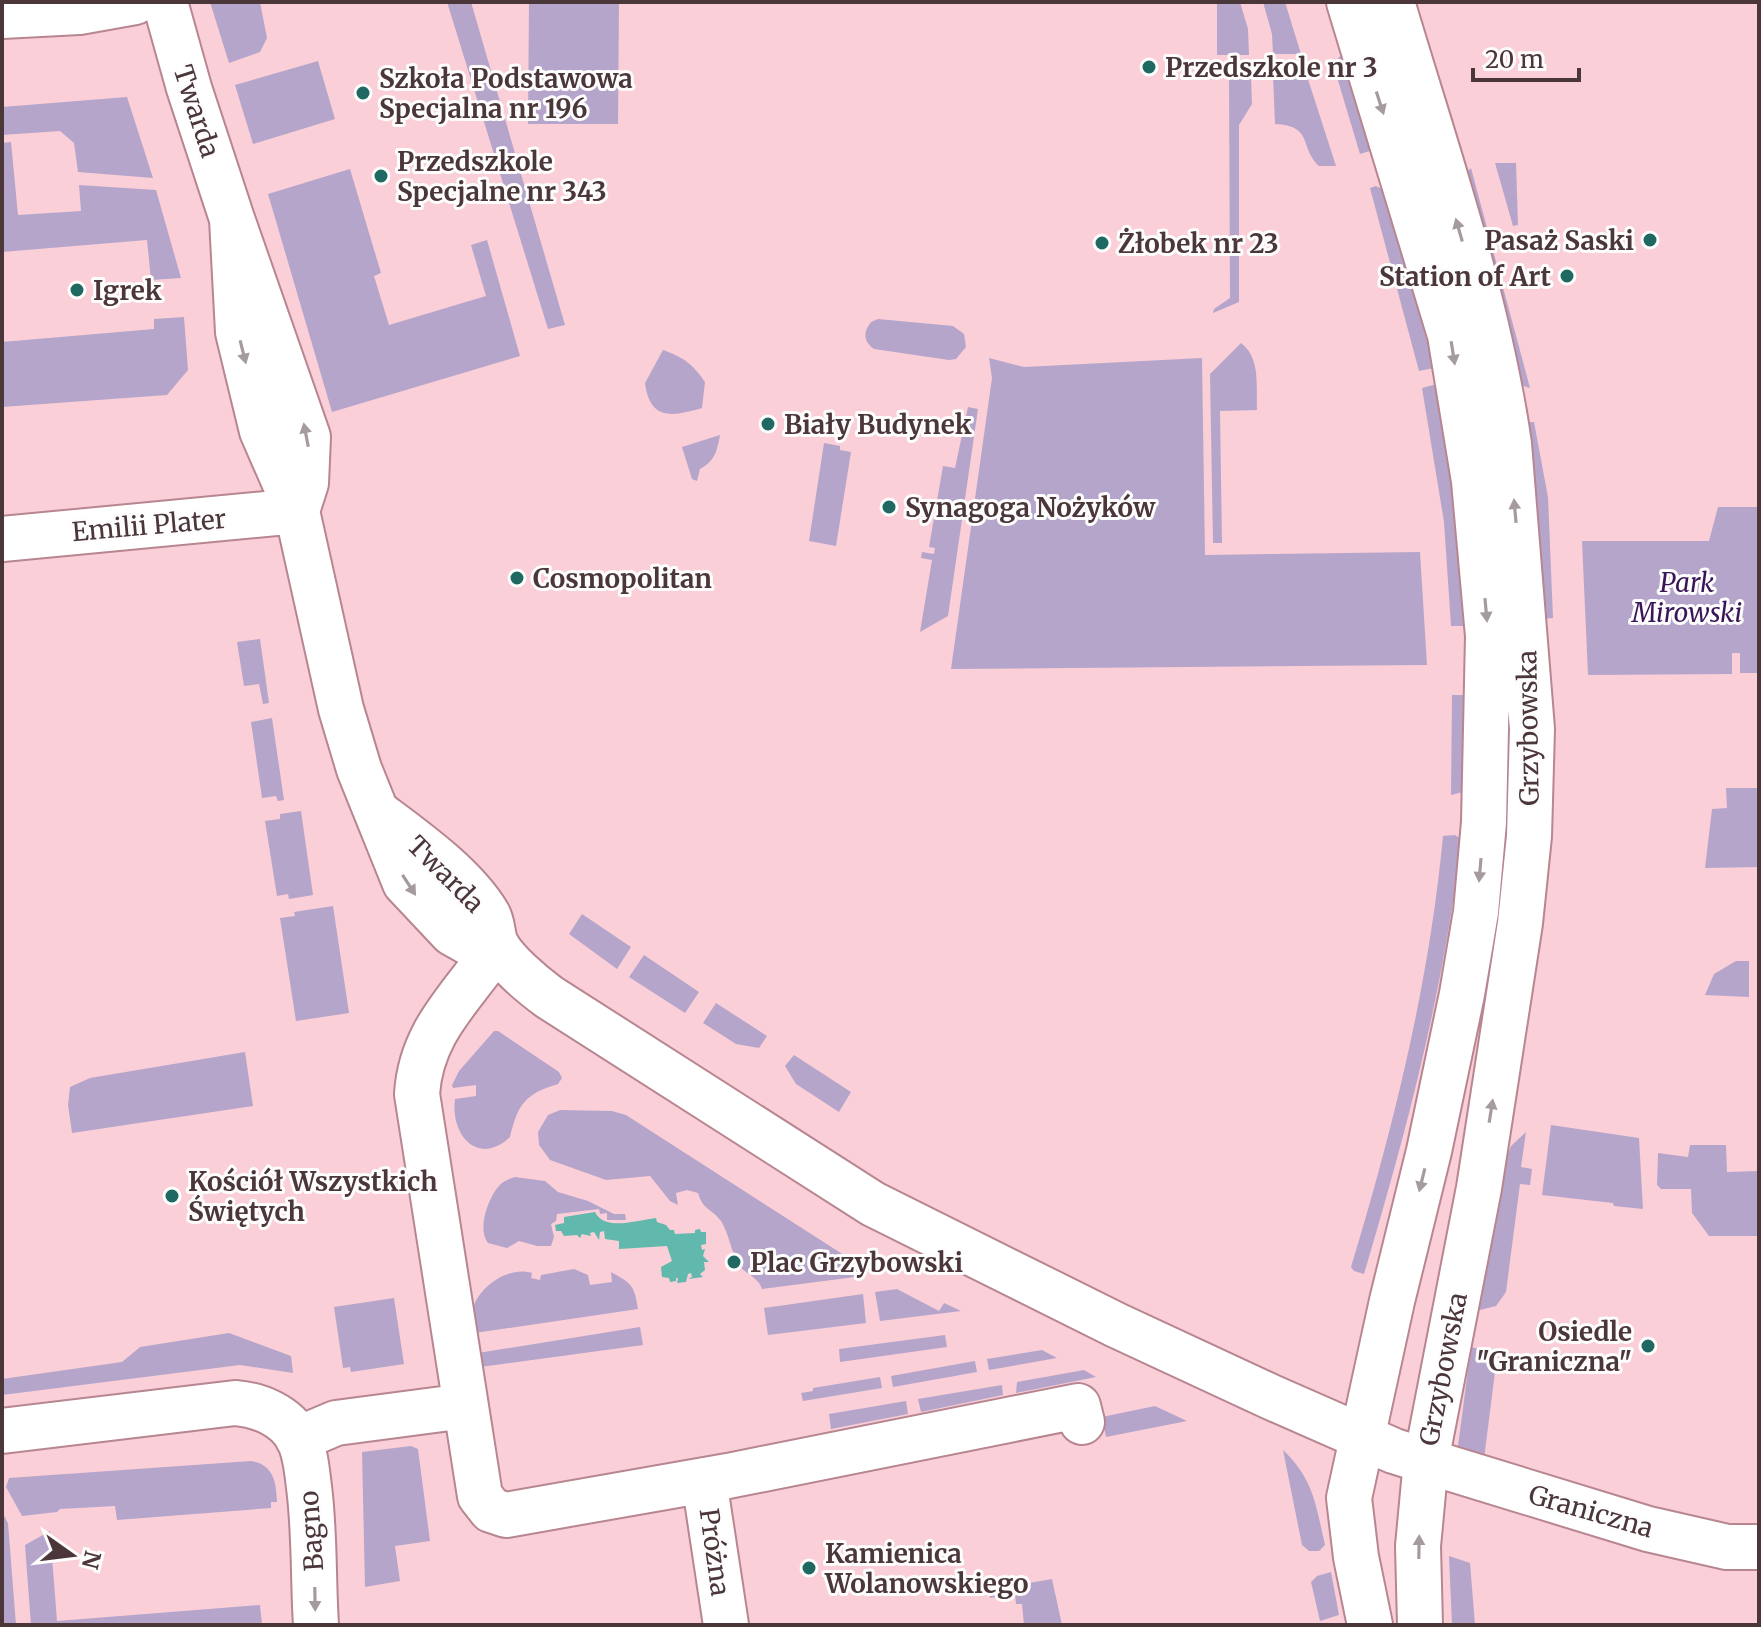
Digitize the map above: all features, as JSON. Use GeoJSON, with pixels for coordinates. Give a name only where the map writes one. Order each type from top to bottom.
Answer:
{"type":"FeatureCollection","features":[{"type":"Feature","properties":{"kind":"street"},"geometry":{"type":"LineString","coordinates":[[2,16],[79,12],[135,2]]}},
{"type":"Feature","properties":{"kind":"street","name":"Twarda"},"geometry":{"type":"LineString","coordinates":[[165,2],[189,88],[232,219],[238,332],[262,431],[297,511],[348,736],[359,769],[405,883],[452,933],[468,942],[497,946]]}},
{"type":"Feature","properties":{"kind":"street","name":"Grzybowska"},"geometry":{"type":"LineString","coordinates":[[1349,2],[1450,335],[1474,481],[1488,636],[1484,822],[1476,912],[1429,1151],[1349,1498],[1349,1513],[1370,1625]]}},
{"type":"Feature","properties":{"kind":"street","name":"Grzybowska"},"geometry":{"type":"LineString","coordinates":[[1392,2],[1481,304],[1504,407],[1511,459],[1532,729],[1529,836],[1520,923],[1479,1188],[1426,1461],[1418,1546],[1420,1625]]}},
{"type":"Feature","properties":{"kind":"street","name":"Emilii Plater"},"geometry":{"type":"LineString","coordinates":[[2,539],[297,511]]}},
{"type":"Feature","properties":{"kind":"street"},"geometry":{"type":"LineString","coordinates":[[1082,1422],[1078,1406],[704,1480],[506,1515],[491,1510],[480,1496],[419,1114],[417,1084],[429,1039],[497,946],[530,982],[549,997],[873,1204],[1116,1325],[1362,1438]]}},
{"type":"Feature","properties":{"kind":"street"},"geometry":{"type":"LineString","coordinates":[[2,1431],[235,1403],[270,1412],[284,1422],[298,1439],[336,1423],[465,1406]]}},
{"type":"Feature","properties":{"kind":"street","name":"Graniczna"},"geometry":{"type":"LineString","coordinates":[[1362,1438],[1426,1461],[1648,1529],[1727,1547],[1759,1547]]}},
{"type":"Feature","properties":{"kind":"street","name":"Bagno"},"geometry":{"type":"LineString","coordinates":[[298,1439],[307,1473],[313,1521],[316,1625]]}},
{"type":"Feature","properties":{"kind":"street","name":"Próżna"},"geometry":{"type":"LineString","coordinates":[[704,1480],[726,1625]]}},
{"type":"Feature","properties":{"kind":"green space"},"geometry":{"type":"Polygon","coordinates":[[[210,2],[260,2],[267,38],[260,52],[229,63],[210,2]]]}},
{"type":"Feature","properties":{"kind":"green space"},"geometry":{"type":"Polygon","coordinates":[[[447,2],[471,2],[565,325],[548,329],[447,2]]]}},
{"type":"Feature","properties":{"kind":"green space"},"geometry":{"type":"Polygon","coordinates":[[[529,2],[619,2],[618,124],[528,124],[529,2]]]}},
{"type":"Feature","properties":{"kind":"green space"},"geometry":{"type":"Polygon","coordinates":[[[1217,2],[1240,2],[1248,29],[1249,55],[1217,55],[1217,2]]]}},
{"type":"Feature","properties":{"kind":"green space"},"geometry":{"type":"Polygon","coordinates":[[[1263,2],[1285,2],[1301,54],[1273,54],[1272,34],[1263,2]]]}},
{"type":"Feature","properties":{"kind":"green space"},"geometry":{"type":"Polygon","coordinates":[[[1343,53],[1372,146],[1370,151],[1360,154],[1333,64],[1343,53]]]}},
{"type":"Feature","properties":{"kind":"green space"},"geometry":{"type":"Polygon","coordinates":[[[318,61],[335,119],[253,144],[235,85],[318,61]]]}},
{"type":"Feature","properties":{"kind":"green space"},"geometry":{"type":"Polygon","coordinates":[[[1273,76],[1307,76],[1336,166],[1319,166],[1301,133],[1275,124],[1273,76]]]}},
{"type":"Feature","properties":{"kind":"green space"},"geometry":{"type":"Polygon","coordinates":[[[1229,77],[1251,77],[1252,104],[1239,125],[1239,302],[1213,313],[1230,298],[1229,77]]]}},
{"type":"Feature","properties":{"kind":"green space"},"geometry":{"type":"Polygon","coordinates":[[[127,97],[153,178],[78,172],[74,143],[60,131],[2,135],[2,107],[127,97]]]}},
{"type":"Feature","properties":{"kind":"green space"},"geometry":{"type":"Polygon","coordinates":[[[11,142],[18,215],[81,211],[79,185],[156,190],[181,278],[151,280],[147,240],[2,252],[2,143],[11,142]]]}},
{"type":"Feature","properties":{"kind":"green space"},"geometry":{"type":"Polygon","coordinates":[[[1495,163],[1516,163],[1518,225],[1513,226],[1495,163]]]}},
{"type":"Feature","properties":{"kind":"green space"},"geometry":{"type":"Polygon","coordinates":[[[1471,168],[1530,388],[1520,385],[1465,174],[1471,168]]]}},
{"type":"Feature","properties":{"kind":"green space"},"geometry":{"type":"Polygon","coordinates":[[[350,169],[381,273],[374,276],[389,325],[486,296],[471,245],[487,240],[520,356],[332,412],[268,194],[350,169]]]}},
{"type":"Feature","properties":{"kind":"green space"},"geometry":{"type":"Polygon","coordinates":[[[1376,186],[1388,196],[1434,368],[1419,371],[1370,188],[1376,186]]]}},
{"type":"Feature","properties":{"kind":"green space"},"geometry":{"type":"Polygon","coordinates":[[[184,317],[188,370],[167,395],[2,407],[2,342],[154,329],[154,319],[184,317]]]}},
{"type":"Feature","properties":{"kind":"green space"},"geometry":{"type":"Polygon","coordinates":[[[878,319],[953,326],[964,334],[966,347],[956,359],[949,360],[874,349],[866,340],[866,333],[871,322],[878,319]]]}},
{"type":"Feature","properties":{"kind":"green space"},"geometry":{"type":"Polygon","coordinates":[[[1241,343],[1255,365],[1257,410],[1220,411],[1222,543],[1213,543],[1210,374],[1241,343]]]}},
{"type":"Feature","properties":{"kind":"green space"},"geometry":{"type":"Polygon","coordinates":[[[663,350],[687,362],[705,382],[702,408],[673,414],[658,410],[652,404],[645,383],[663,350]]]}},
{"type":"Feature","properties":{"kind":"green space"},"geometry":{"type":"Polygon","coordinates":[[[989,358],[1024,367],[1202,358],[1205,555],[1420,552],[1427,665],[951,669],[992,378],[989,358]]]}},
{"type":"Feature","properties":{"kind":"green space"},"geometry":{"type":"Polygon","coordinates":[[[1437,384],[1459,523],[1466,626],[1451,626],[1444,522],[1422,388],[1437,384]]]}},
{"type":"Feature","properties":{"kind":"green space"},"geometry":{"type":"Polygon","coordinates":[[[968,407],[978,409],[948,616],[920,632],[932,560],[921,558],[922,552],[934,554],[935,548],[929,547],[943,466],[955,468],[968,407]]]}},
{"type":"Feature","properties":{"kind":"green space"},"geometry":{"type":"Polygon","coordinates":[[[1525,422],[1534,422],[1548,497],[1553,618],[1542,619],[1525,422]]]}},
{"type":"Feature","properties":{"kind":"green space"},"geometry":{"type":"Polygon","coordinates":[[[720,435],[712,459],[700,469],[697,481],[692,479],[682,447],[720,435]]]}},
{"type":"Feature","properties":{"kind":"green space"},"geometry":{"type":"Polygon","coordinates":[[[824,443],[851,452],[836,546],[809,541],[824,443]]]}},
{"type":"Feature","properties":{"kind":"green space","name":"Park Mirowski"},"geometry":{"type":"Polygon","coordinates":[[[1718,507],[1759,507],[1759,673],[1740,673],[1740,653],[1732,653],[1732,674],[1588,675],[1582,541],[1709,541],[1718,507]]]}},
{"type":"Feature","properties":{"kind":"green space"},"geometry":{"type":"Polygon","coordinates":[[[260,639],[269,703],[263,704],[259,684],[244,686],[237,642],[260,639]]]}},
{"type":"Feature","properties":{"kind":"green space"},"geometry":{"type":"Polygon","coordinates":[[[1452,695],[1463,695],[1467,699],[1463,792],[1451,795],[1452,695]]]}},
{"type":"Feature","properties":{"kind":"green space"},"geometry":{"type":"Polygon","coordinates":[[[272,718],[284,800],[278,801],[276,796],[262,798],[251,722],[272,718]]]}},
{"type":"Feature","properties":{"kind":"green space"},"geometry":{"type":"Polygon","coordinates":[[[1726,788],[1759,788],[1759,867],[1705,868],[1712,809],[1727,808],[1726,788]]]}},
{"type":"Feature","properties":{"kind":"green space"},"geometry":{"type":"Polygon","coordinates":[[[301,811],[313,895],[289,899],[288,894],[277,896],[265,821],[280,819],[280,814],[301,811]]]}},
{"type":"Feature","properties":{"kind":"green space"},"geometry":{"type":"Polygon","coordinates":[[[1455,835],[1461,843],[1434,1007],[1409,1114],[1364,1274],[1351,1267],[1382,1161],[1408,1054],[1429,946],[1443,836],[1455,835]]]}},
{"type":"Feature","properties":{"kind":"green space"},"geometry":{"type":"Polygon","coordinates":[[[333,906],[349,1013],[296,1021],[280,918],[295,916],[294,912],[333,906]]]}},
{"type":"Feature","properties":{"kind":"green space"},"geometry":{"type":"Polygon","coordinates":[[[582,914],[631,947],[617,969],[569,934],[582,914]]]}},
{"type":"Feature","properties":{"kind":"green space"},"geometry":{"type":"Polygon","coordinates":[[[644,955],[699,992],[685,1013],[629,977],[644,955]]]}},
{"type":"Feature","properties":{"kind":"green space"},"geometry":{"type":"Polygon","coordinates":[[[1736,961],[1749,961],[1749,997],[1705,995],[1714,974],[1736,961]]]}},
{"type":"Feature","properties":{"kind":"green space"},"geometry":{"type":"Polygon","coordinates":[[[716,1003],[767,1036],[759,1048],[736,1044],[703,1023],[716,1003]]]}},
{"type":"Feature","properties":{"kind":"green space"},"geometry":{"type":"Polygon","coordinates":[[[494,1031],[559,1072],[562,1078],[558,1084],[530,1096],[516,1116],[510,1137],[487,1149],[477,1148],[462,1135],[455,1112],[455,1099],[476,1096],[476,1085],[453,1088],[452,1085],[459,1071],[494,1031]]]}},
{"type":"Feature","properties":{"kind":"green space"},"geometry":{"type":"Polygon","coordinates":[[[245,1052],[253,1106],[72,1133],[68,1105],[70,1087],[90,1078],[245,1052]]]}},
{"type":"Feature","properties":{"kind":"green space"},"geometry":{"type":"Polygon","coordinates":[[[794,1055],[851,1092],[839,1112],[796,1084],[785,1066],[794,1055]]]}},
{"type":"Feature","properties":{"kind":"green space"},"geometry":{"type":"Polygon","coordinates":[[[560,1110],[612,1111],[626,1115],[861,1266],[862,1274],[762,1289],[740,1266],[721,1221],[705,1206],[698,1193],[687,1190],[676,1193],[678,1205],[670,1201],[650,1176],[606,1180],[550,1160],[539,1145],[538,1132],[548,1115],[560,1110]]]}},
{"type":"Feature","properties":{"kind":"green space"},"geometry":{"type":"Polygon","coordinates":[[[1551,1125],[1639,1138],[1643,1209],[1542,1195],[1551,1125]]]}},
{"type":"Feature","properties":{"kind":"green space"},"geometry":{"type":"Polygon","coordinates":[[[1526,1132],[1521,1167],[1532,1169],[1530,1185],[1520,1184],[1506,1292],[1496,1306],[1476,1311],[1506,1160],[1511,1146],[1526,1132]]]}},
{"type":"Feature","properties":{"kind":"green space"},"geometry":{"type":"Polygon","coordinates":[[[1690,1145],[1726,1145],[1727,1172],[1759,1171],[1759,1236],[1709,1236],[1692,1213],[1691,1189],[1661,1189],[1657,1185],[1658,1153],[1688,1157],[1690,1145]]]}},
{"type":"Feature","properties":{"kind":"green space"},"geometry":{"type":"Polygon","coordinates":[[[515,1177],[545,1181],[558,1192],[588,1201],[614,1214],[625,1214],[626,1220],[607,1220],[607,1213],[600,1214],[599,1209],[557,1214],[556,1221],[551,1224],[554,1237],[551,1246],[519,1241],[507,1248],[488,1243],[484,1222],[488,1206],[500,1185],[515,1177]]]}},
{"type":"Feature","properties":{"kind":"green space"},"geometry":{"type":"Polygon","coordinates":[[[574,1269],[588,1275],[590,1285],[612,1282],[611,1272],[624,1279],[633,1289],[638,1309],[475,1333],[474,1304],[494,1281],[513,1272],[532,1273],[531,1278],[540,1280],[541,1275],[574,1269]]]}},
{"type":"Feature","properties":{"kind":"green space"},"geometry":{"type":"Polygon","coordinates":[[[897,1289],[939,1311],[944,1303],[961,1311],[880,1321],[875,1292],[897,1289]]]}},
{"type":"Feature","properties":{"kind":"green space"},"geometry":{"type":"Polygon","coordinates":[[[863,1294],[866,1323],[768,1335],[764,1308],[863,1294]]]}},
{"type":"Feature","properties":{"kind":"green space"},"geometry":{"type":"Polygon","coordinates":[[[394,1298],[404,1364],[351,1372],[350,1367],[343,1368],[334,1307],[394,1298]]]}},
{"type":"Feature","properties":{"kind":"green space"},"geometry":{"type":"Polygon","coordinates":[[[640,1327],[643,1345],[480,1367],[478,1353],[640,1327]]]}},
{"type":"Feature","properties":{"kind":"green space"},"geometry":{"type":"Polygon","coordinates":[[[229,1333],[291,1356],[293,1373],[240,1365],[2,1395],[2,1379],[122,1362],[140,1347],[229,1333]]]}},
{"type":"Feature","properties":{"kind":"green space"},"geometry":{"type":"Polygon","coordinates":[[[945,1335],[947,1347],[840,1362],[839,1349],[945,1335]]]}},
{"type":"Feature","properties":{"kind":"green space"},"geometry":{"type":"Polygon","coordinates":[[[1471,1347],[1490,1353],[1496,1364],[1484,1459],[1463,1452],[1458,1446],[1471,1347]]]}},
{"type":"Feature","properties":{"kind":"green space"},"geometry":{"type":"Polygon","coordinates":[[[1042,1350],[1057,1358],[989,1370],[987,1359],[1042,1350]]]}},
{"type":"Feature","properties":{"kind":"green space"},"geometry":{"type":"Polygon","coordinates":[[[975,1361],[977,1372],[893,1387],[891,1376],[975,1361]]]}},
{"type":"Feature","properties":{"kind":"green space"},"geometry":{"type":"Polygon","coordinates":[[[1084,1370],[1096,1377],[1016,1393],[1017,1382],[1084,1370]]]}},
{"type":"Feature","properties":{"kind":"green space"},"geometry":{"type":"Polygon","coordinates":[[[880,1377],[882,1388],[803,1401],[801,1393],[813,1391],[813,1388],[880,1377]]]}},
{"type":"Feature","properties":{"kind":"green space"},"geometry":{"type":"Polygon","coordinates":[[[1002,1385],[1003,1395],[921,1412],[918,1399],[1002,1385]]]}},
{"type":"Feature","properties":{"kind":"green space"},"geometry":{"type":"Polygon","coordinates":[[[906,1401],[908,1414],[831,1429],[829,1414],[906,1401]]]}},
{"type":"Feature","properties":{"kind":"green space"},"geometry":{"type":"Polygon","coordinates":[[[1155,1406],[1187,1421],[1106,1437],[1102,1417],[1155,1406]]]}},
{"type":"Feature","properties":{"kind":"green space"},"geometry":{"type":"Polygon","coordinates":[[[411,1446],[418,1449],[430,1541],[395,1546],[400,1581],[365,1587],[362,1452],[411,1446]]]}},
{"type":"Feature","properties":{"kind":"green space"},"geometry":{"type":"Polygon","coordinates":[[[1283,1450],[1301,1472],[1312,1494],[1325,1545],[1319,1551],[1309,1551],[1302,1545],[1283,1450]]]}},
{"type":"Feature","properties":{"kind":"green space"},"geometry":{"type":"Polygon","coordinates":[[[251,1461],[265,1466],[272,1476],[277,1502],[271,1502],[271,1508],[117,1520],[115,1506],[60,1509],[57,1512],[22,1516],[6,1487],[9,1478],[251,1461]]]}},
{"type":"Feature","properties":{"kind":"green space"},"geometry":{"type":"Polygon","coordinates":[[[2,1512],[8,1523],[16,1625],[2,1625],[2,1512]]]}},
{"type":"Feature","properties":{"kind":"green space"},"geometry":{"type":"Polygon","coordinates":[[[50,1531],[57,1621],[260,1605],[262,1624],[274,1625],[31,1625],[25,1545],[50,1531]]]}},
{"type":"Feature","properties":{"kind":"green space"},"geometry":{"type":"Polygon","coordinates":[[[1449,1556],[1470,1563],[1475,1625],[1452,1625],[1449,1556]]]}},
{"type":"Feature","properties":{"kind":"green space"},"geometry":{"type":"Polygon","coordinates":[[[1331,1572],[1339,1615],[1320,1621],[1311,1582],[1317,1576],[1331,1572]]]}},
{"type":"Feature","properties":{"kind":"green space"},"geometry":{"type":"Polygon","coordinates":[[[1052,1579],[1062,1625],[1024,1625],[1022,1604],[1016,1604],[1015,1594],[990,1598],[989,1590],[1052,1579]]]}},
{"type":"Feature","properties":{"kind":"water"},"geometry":{"type":"Polygon","coordinates":[[[595,1212],[600,1218],[613,1223],[656,1218],[657,1222],[674,1230],[675,1234],[695,1233],[700,1229],[706,1232],[706,1244],[701,1245],[702,1250],[705,1249],[703,1256],[709,1262],[704,1262],[705,1270],[700,1274],[703,1277],[688,1279],[692,1277],[691,1273],[686,1282],[677,1283],[678,1278],[670,1282],[669,1278],[662,1277],[661,1267],[672,1261],[667,1246],[619,1249],[619,1241],[605,1239],[604,1231],[600,1232],[599,1240],[594,1232],[590,1233],[591,1236],[582,1234],[580,1238],[577,1235],[564,1236],[561,1231],[556,1231],[555,1225],[564,1223],[564,1217],[595,1212]]]}},
{"type":"Feature","properties":{"kind":"place","name":"Przedszkole nr 3"},"geometry":{"type":"Point","coordinates":[1149,67]}},
{"type":"Feature","properties":{"kind":"place","name":"Szkoła Podstawowa Specjalna nr 196"},"geometry":{"type":"Point","coordinates":[363,93]}},
{"type":"Feature","properties":{"kind":"place","name":"Przedszkole Specjalne nr 343"},"geometry":{"type":"Point","coordinates":[381,176]}},
{"type":"Feature","properties":{"kind":"place","name":"Pasaż Saski"},"geometry":{"type":"Point","coordinates":[1650,240]}},
{"type":"Feature","properties":{"kind":"place","name":"Żłobek nr 23"},"geometry":{"type":"Point","coordinates":[1102,243]}},
{"type":"Feature","properties":{"kind":"place","name":"Station of Art"},"geometry":{"type":"Point","coordinates":[1567,276]}},
{"type":"Feature","properties":{"kind":"place","name":"Igrek"},"geometry":{"type":"Point","coordinates":[77,290]}},
{"type":"Feature","properties":{"kind":"place","name":"Biały Budynek"},"geometry":{"type":"Point","coordinates":[768,424]}},
{"type":"Feature","properties":{"kind":"place","name":"Synagoga Nożyków"},"geometry":{"type":"Point","coordinates":[889,507]}},
{"type":"Feature","properties":{"kind":"place","name":"Cosmopolitan"},"geometry":{"type":"Point","coordinates":[517,578]}},
{"type":"Feature","properties":{"kind":"place","name":"Kościół Wszystkich Świętych"},"geometry":{"type":"Point","coordinates":[172,1196]}},
{"type":"Feature","properties":{"kind":"place","name":"Plac Grzybowski"},"geometry":{"type":"Point","coordinates":[734,1262]}},
{"type":"Feature","properties":{"kind":"place","name":"Osiedle \"Graniczna\""},"geometry":{"type":"Point","coordinates":[1648,1346]}},
{"type":"Feature","properties":{"kind":"place","name":"Kamienica Wolanowskiego"},"geometry":{"type":"Point","coordinates":[809,1568]}}]}
